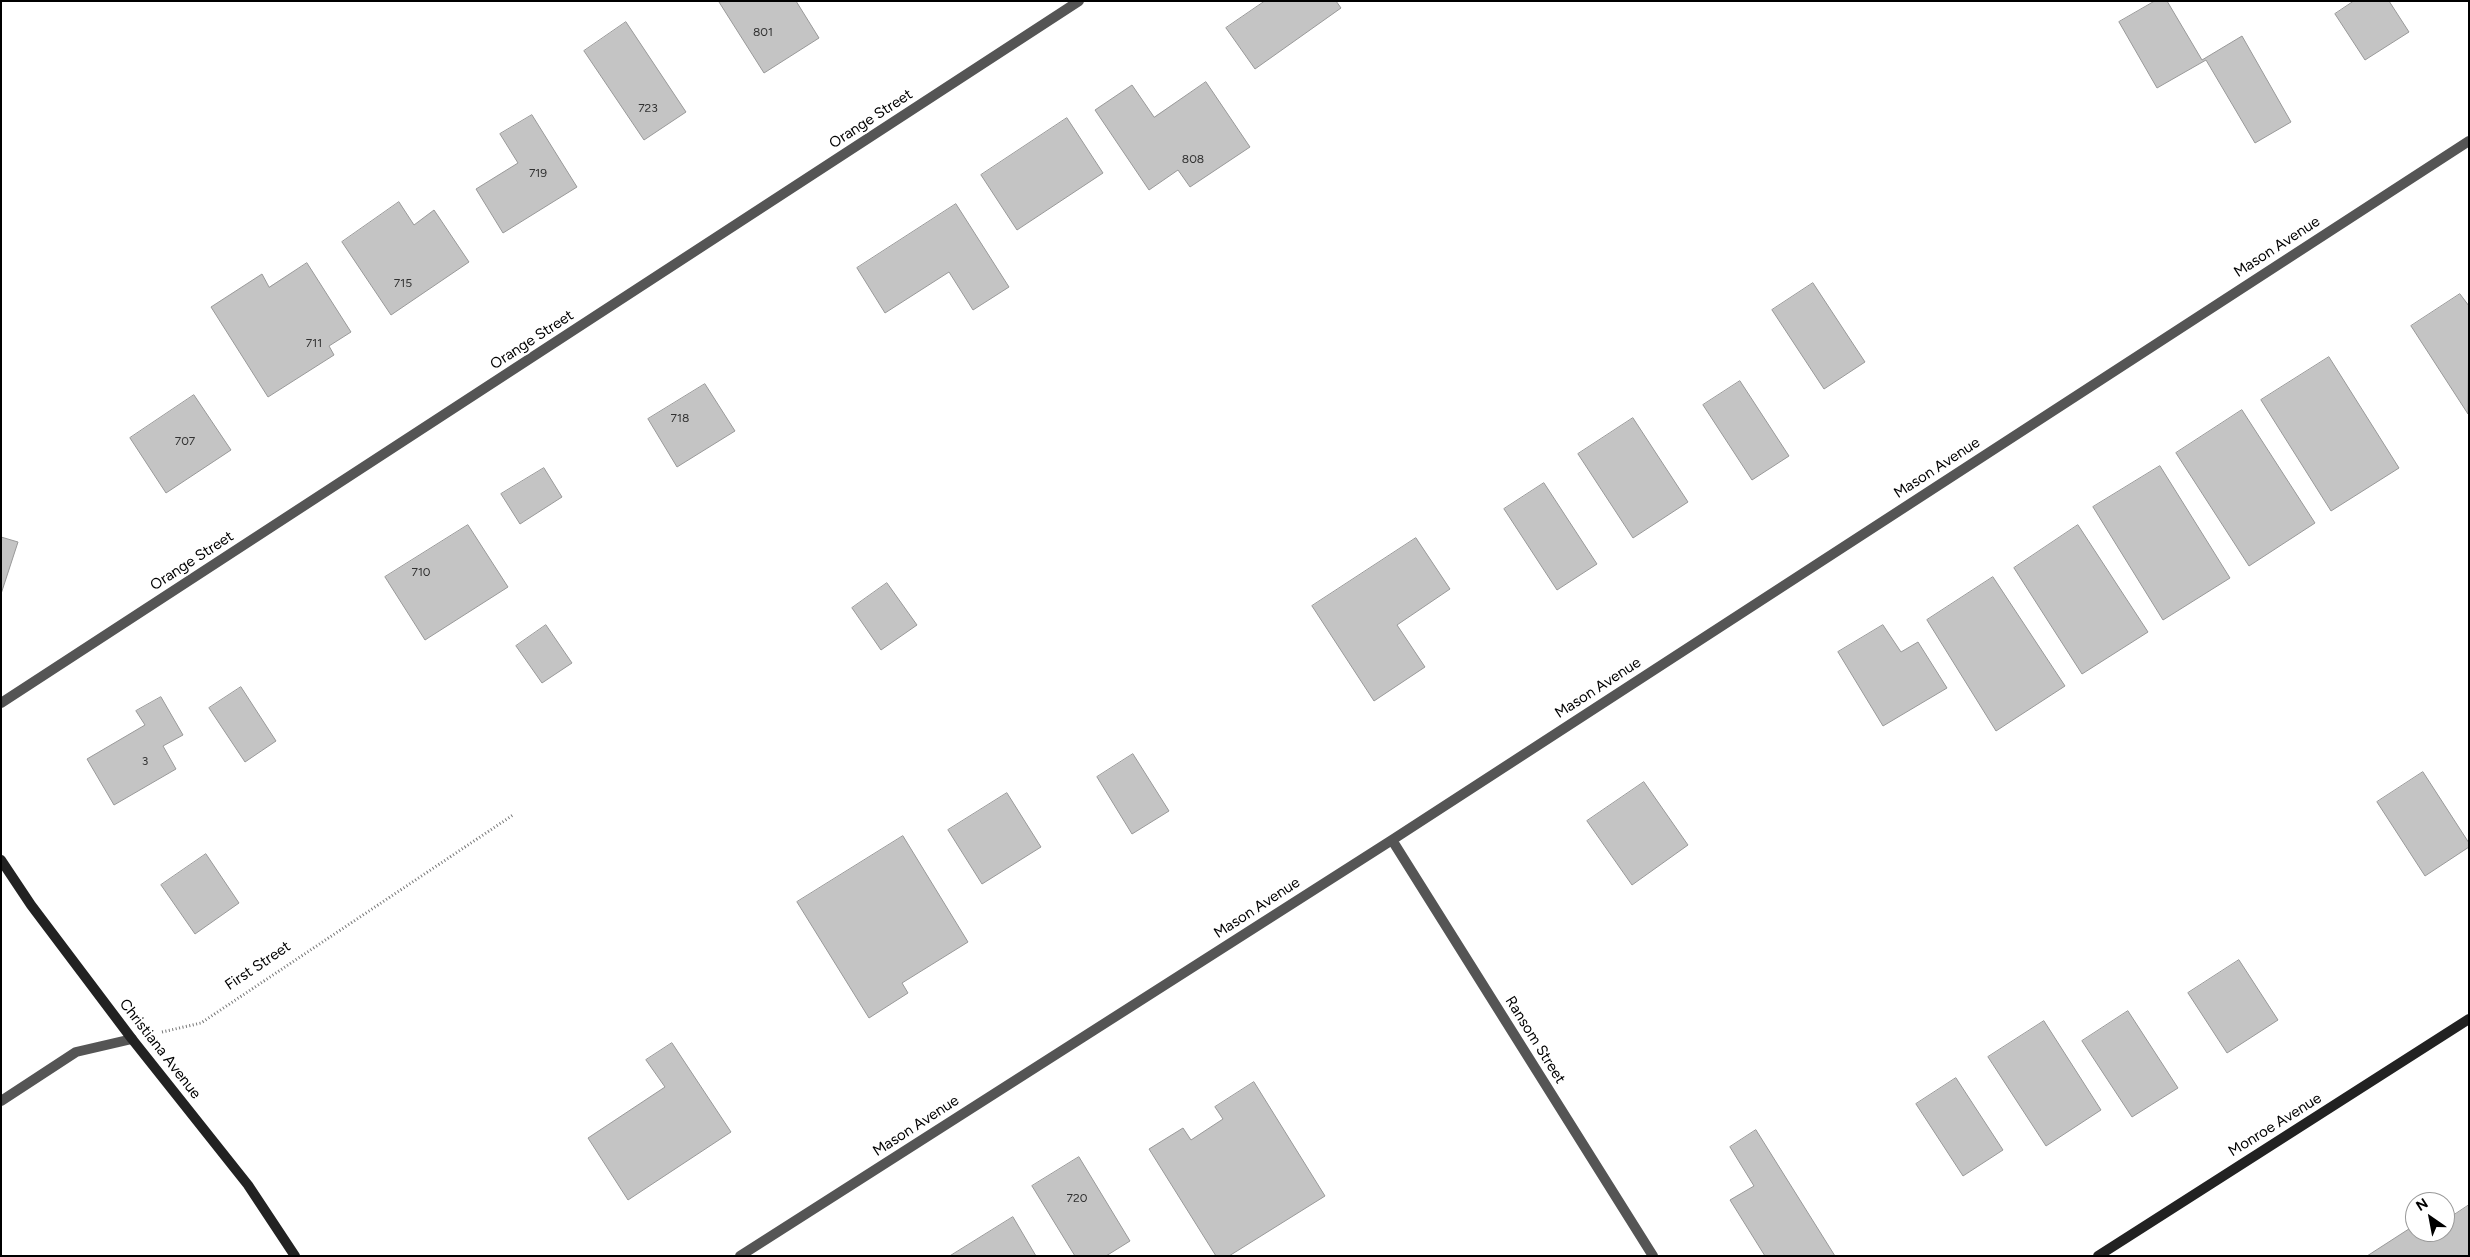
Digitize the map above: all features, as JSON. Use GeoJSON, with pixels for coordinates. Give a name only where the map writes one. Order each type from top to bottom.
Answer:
{"type":"FeatureCollection","features":[{"type":"Feature","properties":{"kind":"street","name":"Orange Street"},"geometry":{"type":"LineString","coordinates":[[1,703],[1078,1]]}},
{"type":"Feature","properties":{"kind":"street","name":"Mason Avenue"},"geometry":{"type":"LineString","coordinates":[[740,1256],[1392,840],[2469,141]]}},
{"type":"Feature","properties":{"kind":"street","name":"Ransom Street"},"geometry":{"type":"LineString","coordinates":[[1392,840],[1653,1256]]}},
{"type":"Feature","properties":{"kind":"street","name":"Christiana Avenue"},"geometry":{"type":"LineString","coordinates":[[1,860],[31,905],[132,1039],[248,1186],[295,1256]]}},
{"type":"Feature","properties":{"kind":"street","name":"Monroe Avenue"},"geometry":{"type":"LineString","coordinates":[[2098,1256],[2469,1019]]}},
{"type":"Feature","properties":{"kind":"street"},"geometry":{"type":"LineString","coordinates":[[1,1101],[76,1052],[132,1039]]}},
{"type":"Feature","properties":{"kind":"path","name":"First Street"},"geometry":{"type":"LineString","coordinates":[[132,1039],[201,1023],[513,815]]}},
{"type":"Feature","properties":{"kind":"building"},"geometry":{"type":"Polygon","coordinates":[[[796,1],[819,38],[764,73],[719,2],[796,1]]]}},
{"type":"Feature","properties":{"kind":"building"},"geometry":{"type":"Polygon","coordinates":[[[1265,1],[1336,1],[1341,8],[1255,69],[1226,28],[1265,1]]]}},
{"type":"Feature","properties":{"kind":"building"},"geometry":{"type":"Polygon","coordinates":[[[2155,1],[2167,1],[2202,60],[2242,36],[2291,122],[2255,143],[2206,60],[2157,88],[2119,22],[2155,1]]]}},
{"type":"Feature","properties":{"kind":"building"},"geometry":{"type":"Polygon","coordinates":[[[2354,1],[2389,1],[2409,32],[2365,60],[2335,14],[2354,1]]]}},
{"type":"Feature","properties":{"kind":"building"},"geometry":{"type":"Polygon","coordinates":[[[626,22],[686,112],[644,140],[584,51],[626,22]]]}},
{"type":"Feature","properties":{"kind":"building"},"geometry":{"type":"Polygon","coordinates":[[[1206,82],[1250,147],[1190,187],[1178,170],[1149,190],[1095,110],[1132,85],[1154,117],[1206,82]]]}},
{"type":"Feature","properties":{"kind":"building"},"geometry":{"type":"Polygon","coordinates":[[[532,115],[577,187],[503,233],[476,189],[518,163],[500,134],[532,115]]]}},
{"type":"Feature","properties":{"kind":"building"},"geometry":{"type":"Polygon","coordinates":[[[1067,118],[1103,173],[1017,230],[981,175],[1067,118]]]}},
{"type":"Feature","properties":{"kind":"building"},"geometry":{"type":"Polygon","coordinates":[[[399,202],[414,225],[434,210],[469,262],[391,315],[342,242],[399,202]]]}},
{"type":"Feature","properties":{"kind":"building"},"geometry":{"type":"Polygon","coordinates":[[[956,204],[1009,287],[973,310],[949,272],[885,313],[857,268],[956,204]]]}},
{"type":"Feature","properties":{"kind":"building"},"geometry":{"type":"Polygon","coordinates":[[[307,263],[351,332],[329,346],[334,355],[268,397],[211,307],[262,274],[269,287],[307,263]]]}},
{"type":"Feature","properties":{"kind":"building"},"geometry":{"type":"Polygon","coordinates":[[[1813,283],[1865,362],[1824,389],[1772,310],[1813,283]]]}},
{"type":"Feature","properties":{"kind":"building"},"geometry":{"type":"Polygon","coordinates":[[[2460,294],[2469,306],[2468,414],[2411,326],[2460,294]]]}},
{"type":"Feature","properties":{"kind":"building"},"geometry":{"type":"Polygon","coordinates":[[[2329,357],[2399,468],[2331,511],[2261,400],[2329,357]]]}},
{"type":"Feature","properties":{"kind":"building"},"geometry":{"type":"Polygon","coordinates":[[[1740,381],[1789,456],[1752,480],[1703,405],[1740,381]]]}},
{"type":"Feature","properties":{"kind":"building"},"geometry":{"type":"Polygon","coordinates":[[[705,384],[735,431],[677,467],[648,419],[705,384]]]}},
{"type":"Feature","properties":{"kind":"building"},"geometry":{"type":"Polygon","coordinates":[[[194,395],[231,450],[166,493],[130,438],[194,395]]]}},
{"type":"Feature","properties":{"kind":"building"},"geometry":{"type":"Polygon","coordinates":[[[2242,410],[2315,523],[2249,566],[2176,453],[2242,410]]]}},
{"type":"Feature","properties":{"kind":"building"},"geometry":{"type":"Polygon","coordinates":[[[1633,418],[1688,502],[1633,538],[1578,454],[1633,418]]]}},
{"type":"Feature","properties":{"kind":"building"},"geometry":{"type":"Polygon","coordinates":[[[2160,466],[2230,578],[2163,620],[2093,507],[2160,466]]]}},
{"type":"Feature","properties":{"kind":"building"},"geometry":{"type":"Polygon","coordinates":[[[544,468],[562,497],[520,524],[501,494],[544,468]]]}},
{"type":"Feature","properties":{"kind":"building"},"geometry":{"type":"Polygon","coordinates":[[[1544,483],[1597,564],[1557,590],[1504,509],[1544,483]]]}},
{"type":"Feature","properties":{"kind":"building"},"geometry":{"type":"Polygon","coordinates":[[[468,525],[508,587],[425,640],[385,577],[468,525]]]}},
{"type":"Feature","properties":{"kind":"building"},"geometry":{"type":"Polygon","coordinates":[[[2078,525],[2148,632],[2082,674],[2014,568],[2078,525]]]}},
{"type":"Feature","properties":{"kind":"building"},"geometry":{"type":"Polygon","coordinates":[[[1,537],[18,542],[1,594],[1,537]]]}},
{"type":"Feature","properties":{"kind":"building"},"geometry":{"type":"Polygon","coordinates":[[[1416,538],[1450,589],[1397,625],[1425,667],[1374,701],[1312,606],[1416,538]]]}},
{"type":"Feature","properties":{"kind":"building"},"geometry":{"type":"Polygon","coordinates":[[[1993,577],[2065,686],[1996,731],[1927,620],[1993,577]]]}},
{"type":"Feature","properties":{"kind":"building"},"geometry":{"type":"Polygon","coordinates":[[[887,583],[917,625],[881,650],[852,608],[887,583]]]}},
{"type":"Feature","properties":{"kind":"building"},"geometry":{"type":"Polygon","coordinates":[[[546,625],[572,663],[542,683],[516,646],[546,625]]]}},
{"type":"Feature","properties":{"kind":"building"},"geometry":{"type":"Polygon","coordinates":[[[1883,625],[1901,652],[1918,642],[1947,688],[1883,726],[1838,652],[1883,625]]]}},
{"type":"Feature","properties":{"kind":"building"},"geometry":{"type":"Polygon","coordinates":[[[241,687],[276,741],[245,762],[209,708],[241,687]]]}},
{"type":"Feature","properties":{"kind":"building"},"geometry":{"type":"Polygon","coordinates":[[[161,697],[183,735],[163,746],[176,769],[114,805],[87,759],[145,725],[136,711],[161,697]]]}},
{"type":"Feature","properties":{"kind":"building"},"geometry":{"type":"Polygon","coordinates":[[[1133,754],[1169,811],[1132,834],[1097,777],[1133,754]]]}},
{"type":"Feature","properties":{"kind":"building"},"geometry":{"type":"Polygon","coordinates":[[[2423,772],[2469,843],[2469,847],[2425,876],[2377,802],[2423,772]]]}},
{"type":"Feature","properties":{"kind":"building"},"geometry":{"type":"Polygon","coordinates":[[[1644,782],[1688,845],[1632,885],[1587,821],[1644,782]]]}},
{"type":"Feature","properties":{"kind":"building"},"geometry":{"type":"Polygon","coordinates":[[[1007,793],[1041,847],[982,884],[948,830],[1007,793]]]}},
{"type":"Feature","properties":{"kind":"building"},"geometry":{"type":"Polygon","coordinates":[[[903,836],[968,942],[902,983],[908,993],[869,1018],[797,902],[903,836]]]}},
{"type":"Feature","properties":{"kind":"building"},"geometry":{"type":"Polygon","coordinates":[[[206,854],[239,903],[195,934],[161,885],[206,854]]]}},
{"type":"Feature","properties":{"kind":"building"},"geometry":{"type":"Polygon","coordinates":[[[2239,960],[2278,1020],[2227,1053],[2188,993],[2239,960]]]}},
{"type":"Feature","properties":{"kind":"building"},"geometry":{"type":"Polygon","coordinates":[[[2128,1011],[2178,1088],[2132,1117],[2082,1041],[2128,1011]]]}},
{"type":"Feature","properties":{"kind":"building"},"geometry":{"type":"Polygon","coordinates":[[[2044,1021],[2101,1110],[2046,1146],[1988,1057],[2044,1021]]]}},
{"type":"Feature","properties":{"kind":"building"},"geometry":{"type":"Polygon","coordinates":[[[672,1043],[731,1132],[628,1200],[588,1138],[665,1087],[646,1060],[672,1043]]]}},
{"type":"Feature","properties":{"kind":"building"},"geometry":{"type":"Polygon","coordinates":[[[1956,1078],[2003,1150],[1963,1176],[1916,1104],[1956,1078]]]}},
{"type":"Feature","properties":{"kind":"building"},"geometry":{"type":"Polygon","coordinates":[[[1254,1082],[1325,1196],[1229,1256],[1216,1256],[1149,1149],[1183,1128],[1191,1140],[1223,1119],[1215,1107],[1254,1082]]]}},
{"type":"Feature","properties":{"kind":"building"},"geometry":{"type":"Polygon","coordinates":[[[1756,1130],[1835,1256],[1765,1256],[1730,1200],[1754,1186],[1730,1147],[1756,1130]]]}},
{"type":"Feature","properties":{"kind":"building"},"geometry":{"type":"Polygon","coordinates":[[[1079,1157],[1130,1241],[1106,1256],[1075,1256],[1032,1186],[1079,1157]]]}},
{"type":"Feature","properties":{"kind":"building"},"geometry":{"type":"Polygon","coordinates":[[[2469,1205],[2469,1256],[2367,1256],[2405,1231],[2405,1242],[2455,1242],[2455,1214],[2469,1205]]]}},
{"type":"Feature","properties":{"kind":"building"},"geometry":{"type":"Polygon","coordinates":[[[1013,1217],[1036,1256],[950,1256],[1013,1217]]]}}]}
